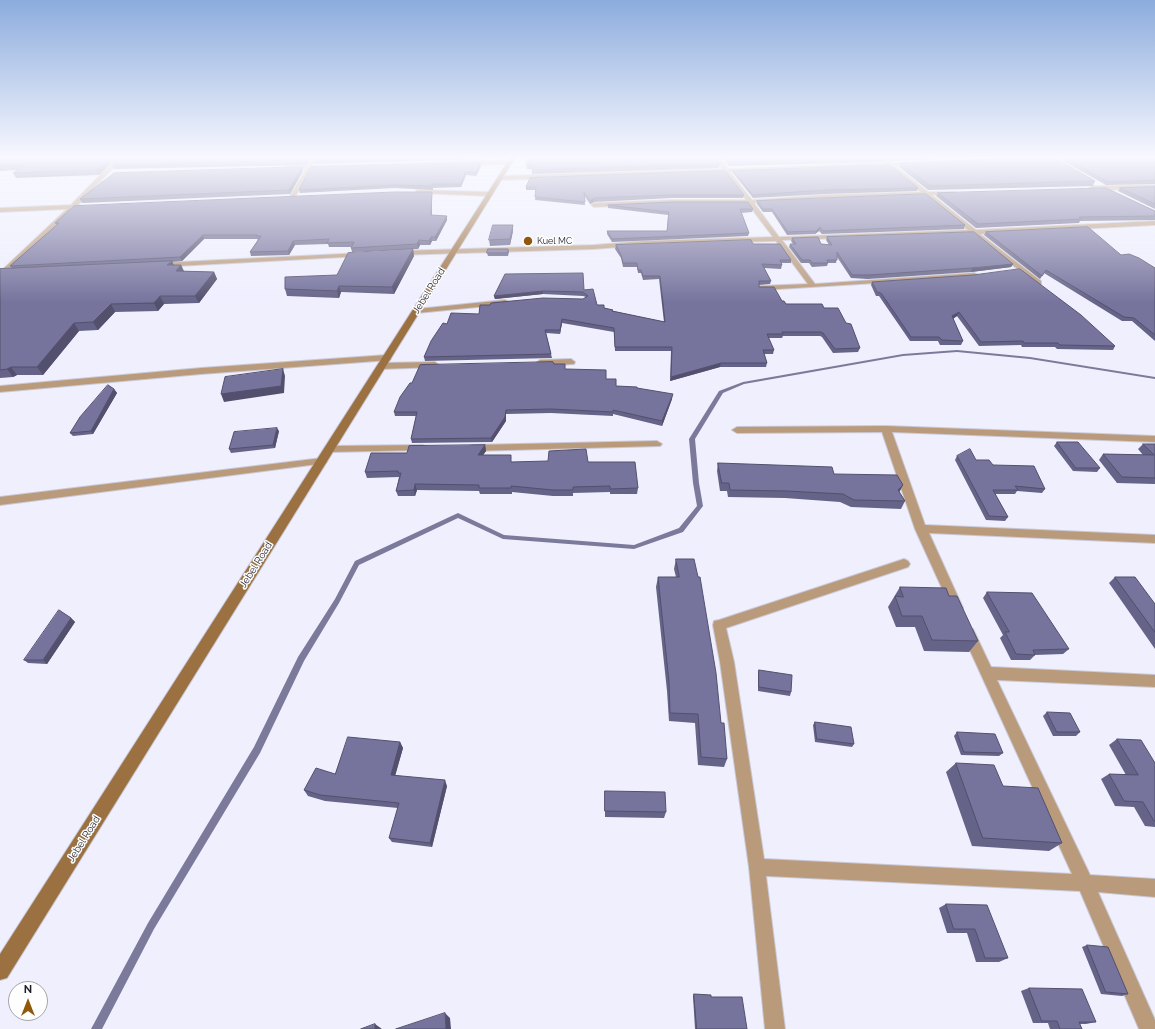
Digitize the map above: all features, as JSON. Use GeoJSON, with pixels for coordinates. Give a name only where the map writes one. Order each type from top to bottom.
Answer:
{"type":"FeatureCollection","features":[{"type":"Feature","properties":{"kind":"main road","name":"Jebel Road"},"geometry":{"type":"LineString","coordinates":[[0,972],[482,206]]}},
{"type":"Feature","properties":{"kind":"street"},"geometry":{"type":"LineString","coordinates":[[0,210],[81,206]]}},
{"type":"Feature","properties":{"kind":"street"},"geometry":{"type":"LineString","coordinates":[[753,206],[813,286]]}},
{"type":"Feature","properties":{"kind":"street"},"geometry":{"type":"LineString","coordinates":[[942,206],[1045,288]]}},
{"type":"Feature","properties":{"kind":"street"},"geometry":{"type":"LineString","coordinates":[[1,274],[73,207]]}},
{"type":"Feature","properties":{"kind":"street"},"geometry":{"type":"LineString","coordinates":[[388,253],[594,247],[660,242],[974,232],[1155,223]]}},
{"type":"Feature","properties":{"kind":"street"},"geometry":{"type":"LineString","coordinates":[[153,266],[366,254]]}},
{"type":"Feature","properties":{"kind":"street"},"geometry":{"type":"LineString","coordinates":[[1007,271],[1021,269]]}},
{"type":"Feature","properties":{"kind":"street"},"geometry":{"type":"LineString","coordinates":[[1,274],[18,273]]}},
{"type":"Feature","properties":{"kind":"street"},"geometry":{"type":"LineString","coordinates":[[762,288],[813,286],[985,273]]}},
{"type":"Feature","properties":{"kind":"street"},"geometry":{"type":"LineString","coordinates":[[417,311],[515,301]]}},
{"type":"Feature","properties":{"kind":"street"},"geometry":{"type":"LineString","coordinates":[[0,389],[193,372],[384,362],[445,365]]}},
{"type":"Feature","properties":{"kind":"street"},"geometry":{"type":"LineString","coordinates":[[532,363],[571,362]]}},
{"type":"Feature","properties":{"kind":"street"},"geometry":{"type":"LineString","coordinates":[[886,429],[921,529],[1085,883],[1149,1029]]}},
{"type":"Feature","properties":{"kind":"street"},"geometry":{"type":"LineString","coordinates":[[736,430],[886,429],[1155,439]]}},
{"type":"Feature","properties":{"kind":"street"},"geometry":{"type":"LineString","coordinates":[[461,448],[657,444]]}},
{"type":"Feature","properties":{"kind":"street"},"geometry":{"type":"LineString","coordinates":[[330,449],[430,448]]}},
{"type":"Feature","properties":{"kind":"street"},"geometry":{"type":"LineString","coordinates":[[0,501],[322,462]]}},
{"type":"Feature","properties":{"kind":"street"},"geometry":{"type":"LineString","coordinates":[[921,529],[1155,539]]}},
{"type":"Feature","properties":{"kind":"street"},"geometry":{"type":"LineString","coordinates":[[775,1029],[757,867],[727,662],[719,625],[904,564]]}},
{"type":"Feature","properties":{"kind":"street"},"geometry":{"type":"LineString","coordinates":[[987,673],[1155,681]]}},
{"type":"Feature","properties":{"kind":"street"},"geometry":{"type":"LineString","coordinates":[[757,867],[1085,883],[1155,888]]}},
{"type":"Feature","properties":{"kind":"building"},"geometry":{"type":"Polygon","coordinates":[[[74,206],[431,206],[431,215],[447,216],[435,237],[431,237],[429,241],[419,240],[417,244],[351,248],[354,242],[327,243],[329,239],[293,241],[288,251],[250,252],[261,236],[203,235],[180,257],[10,266],[59,223],[55,223],[74,206]]]}},
{"type":"Feature","properties":{"kind":"building"},"geometry":{"type":"Polygon","coordinates":[[[617,206],[751,206],[753,209],[740,209],[749,233],[612,239],[607,231],[667,231],[669,212],[617,206]]]}},
{"type":"Feature","properties":{"kind":"building"},"geometry":{"type":"Polygon","coordinates":[[[761,206],[941,206],[965,225],[823,231],[820,227],[816,231],[788,232],[772,209],[763,209],[761,206]]]}},
{"type":"Feature","properties":{"kind":"building"},"geometry":{"type":"Polygon","coordinates":[[[955,206],[1144,206],[1155,211],[1155,216],[1079,217],[1081,219],[978,224],[955,206]]]}},
{"type":"Feature","properties":{"kind":"building"},"geometry":{"type":"Polygon","coordinates":[[[493,225],[513,225],[510,239],[489,240],[493,225]]]}},
{"type":"Feature","properties":{"kind":"building"},"geometry":{"type":"Polygon","coordinates":[[[1088,227],[1121,255],[1129,254],[1139,258],[1155,268],[1155,335],[1134,318],[1124,317],[1046,270],[1042,276],[986,232],[1088,227]]]}},
{"type":"Feature","properties":{"kind":"building"},"geometry":{"type":"Polygon","coordinates":[[[974,232],[1013,264],[852,275],[837,252],[837,260],[827,260],[828,263],[812,263],[810,260],[802,260],[790,244],[796,244],[792,238],[818,237],[821,244],[832,245],[827,237],[974,232]]]}},
{"type":"Feature","properties":{"kind":"building"},"geometry":{"type":"Polygon","coordinates":[[[751,240],[753,244],[780,244],[791,260],[780,260],[782,265],[762,264],[771,281],[759,281],[759,287],[774,287],[782,301],[786,304],[822,304],[824,308],[838,308],[846,323],[851,324],[860,348],[835,349],[821,332],[782,332],[783,334],[767,334],[774,350],[763,350],[767,363],[721,363],[671,377],[672,347],[615,347],[614,328],[562,319],[560,330],[545,330],[551,354],[424,357],[431,341],[443,323],[447,324],[451,313],[479,314],[480,305],[490,305],[491,303],[543,298],[583,299],[588,296],[583,292],[543,291],[494,296],[505,274],[583,273],[584,290],[593,289],[597,305],[604,305],[604,308],[613,310],[612,311],[665,322],[660,276],[643,276],[641,270],[638,270],[637,263],[623,263],[616,245],[751,240]]]}},
{"type":"Feature","properties":{"kind":"building"},"geometry":{"type":"Polygon","coordinates":[[[413,249],[392,287],[339,286],[337,291],[285,289],[285,277],[337,275],[348,253],[413,249]]]}},
{"type":"Feature","properties":{"kind":"building"},"geometry":{"type":"Polygon","coordinates":[[[488,249],[508,249],[508,253],[487,253],[488,249]]]}},
{"type":"Feature","properties":{"kind":"building"},"geometry":{"type":"Polygon","coordinates":[[[172,261],[167,265],[181,265],[176,271],[214,272],[195,296],[160,296],[154,303],[111,304],[93,322],[74,323],[37,367],[11,367],[0,370],[0,269],[172,261]]]}},
{"type":"Feature","properties":{"kind":"building"},"geometry":{"type":"Polygon","coordinates":[[[1020,269],[1081,315],[1115,346],[1060,345],[1058,343],[1024,343],[1023,341],[981,342],[959,312],[952,316],[963,341],[942,340],[939,337],[911,337],[881,293],[877,292],[872,282],[973,275],[1020,269]]]}},
{"type":"Feature","properties":{"kind":"building"},"geometry":{"type":"Polygon","coordinates":[[[553,362],[554,364],[565,364],[565,369],[606,370],[606,379],[616,379],[616,386],[637,387],[673,394],[662,421],[613,410],[613,412],[551,409],[506,410],[505,417],[491,438],[411,439],[417,412],[394,412],[400,397],[410,383],[412,383],[420,365],[553,362]]]}},
{"type":"Feature","properties":{"kind":"building"},"geometry":{"type":"Polygon","coordinates":[[[283,369],[281,386],[221,394],[225,377],[283,369]]]}},
{"type":"Feature","properties":{"kind":"building"},"geometry":{"type":"Polygon","coordinates":[[[108,385],[114,389],[91,431],[70,433],[80,417],[108,385]]]}},
{"type":"Feature","properties":{"kind":"building"},"geometry":{"type":"Polygon","coordinates":[[[277,428],[273,445],[229,449],[234,432],[277,428]]]}},
{"type":"Feature","properties":{"kind":"building"},"geometry":{"type":"Polygon","coordinates":[[[1057,442],[1078,442],[1100,468],[1076,468],[1057,442]]]}},
{"type":"Feature","properties":{"kind":"building"},"geometry":{"type":"Polygon","coordinates":[[[1143,444],[1155,444],[1155,478],[1122,477],[1103,454],[1154,455],[1143,444]]]}},
{"type":"Feature","properties":{"kind":"building"},"geometry":{"type":"Polygon","coordinates":[[[485,445],[478,455],[511,455],[511,462],[548,461],[549,451],[586,449],[588,462],[635,462],[638,488],[610,489],[610,486],[573,487],[573,490],[553,490],[511,486],[511,488],[479,488],[479,485],[415,484],[414,490],[396,491],[401,473],[398,473],[398,471],[365,472],[371,453],[407,453],[409,446],[485,445]]]}},
{"type":"Feature","properties":{"kind":"building"},"geometry":{"type":"Polygon","coordinates":[[[970,449],[976,460],[989,460],[993,465],[1034,466],[1045,489],[1015,486],[1018,490],[993,490],[1008,517],[989,516],[957,456],[970,449]]]}},
{"type":"Feature","properties":{"kind":"building"},"geometry":{"type":"Polygon","coordinates":[[[718,463],[832,467],[834,474],[897,475],[903,485],[898,490],[905,501],[854,500],[843,494],[730,490],[729,483],[722,483],[718,463]]]}},
{"type":"Feature","properties":{"kind":"building"},"geometry":{"type":"Polygon","coordinates":[[[676,559],[694,559],[698,577],[700,577],[716,673],[721,723],[724,723],[727,759],[701,757],[698,714],[670,713],[669,682],[658,577],[679,577],[676,559]]]}},
{"type":"Feature","properties":{"kind":"building"},"geometry":{"type":"Polygon","coordinates":[[[1115,577],[1135,577],[1155,604],[1155,632],[1115,577]]]}},
{"type":"Feature","properties":{"kind":"building"},"geometry":{"type":"Polygon","coordinates":[[[900,587],[946,588],[949,596],[957,596],[978,641],[932,640],[922,616],[902,616],[895,596],[903,597],[900,587]]]}},
{"type":"Feature","properties":{"kind":"building"},"geometry":{"type":"Polygon","coordinates":[[[987,592],[1032,593],[1069,649],[1033,650],[1035,655],[1016,654],[1005,632],[1009,632],[987,592]]]}},
{"type":"Feature","properties":{"kind":"building"},"geometry":{"type":"Polygon","coordinates":[[[59,610],[71,618],[43,660],[24,660],[59,610]]]}},
{"type":"Feature","properties":{"kind":"building"},"geometry":{"type":"Polygon","coordinates":[[[759,670],[792,675],[791,692],[759,687],[759,670]]]}},
{"type":"Feature","properties":{"kind":"building"},"geometry":{"type":"Polygon","coordinates":[[[1047,712],[1070,713],[1080,732],[1057,732],[1047,712]]]}},
{"type":"Feature","properties":{"kind":"building"},"geometry":{"type":"Polygon","coordinates":[[[815,722],[851,727],[854,744],[817,739],[815,722]]]}},
{"type":"Feature","properties":{"kind":"building"},"geometry":{"type":"Polygon","coordinates":[[[957,732],[995,734],[1003,753],[964,752],[957,732]]]}},
{"type":"Feature","properties":{"kind":"building"},"geometry":{"type":"Polygon","coordinates":[[[348,737],[400,742],[391,775],[445,780],[430,843],[389,838],[399,803],[320,795],[304,790],[316,768],[335,774],[348,737]]]}},
{"type":"Feature","properties":{"kind":"building"},"geometry":{"type":"Polygon","coordinates":[[[1117,739],[1141,740],[1155,763],[1155,821],[1143,802],[1124,801],[1109,774],[1138,775],[1117,739]]]}},
{"type":"Feature","properties":{"kind":"building"},"geometry":{"type":"Polygon","coordinates":[[[956,763],[994,765],[1003,786],[1038,788],[1062,843],[983,838],[956,763]]]}},
{"type":"Feature","properties":{"kind":"building"},"geometry":{"type":"Polygon","coordinates":[[[605,791],[665,792],[666,812],[605,811],[605,791]]]}},
{"type":"Feature","properties":{"kind":"building"},"geometry":{"type":"Polygon","coordinates":[[[946,904],[987,905],[1008,958],[985,958],[975,929],[954,929],[946,904]]]}},
{"type":"Feature","properties":{"kind":"building"},"geometry":{"type":"Polygon","coordinates":[[[1087,945],[1108,947],[1128,994],[1106,992],[1087,945]]]}},
{"type":"Feature","properties":{"kind":"building"},"geometry":{"type":"Polygon","coordinates":[[[1029,988],[1082,989],[1096,1022],[1079,1022],[1082,1029],[1060,1029],[1057,1021],[1042,1021],[1029,988]]]}},
{"type":"Feature","properties":{"kind":"building"},"geometry":{"type":"Polygon","coordinates":[[[694,994],[711,995],[711,997],[742,997],[747,1029],[697,1029],[694,994]]]}},
{"type":"Feature","properties":{"kind":"building"},"geometry":{"type":"Polygon","coordinates":[[[445,1013],[446,1029],[396,1029],[445,1013]]]}},
{"type":"Feature","properties":{"kind":"building"},"geometry":{"type":"Polygon","coordinates":[[[375,1024],[375,1029],[361,1029],[375,1024]]]}},
{"type":"Feature","properties":{"kind":"waterway"},"geometry":{"type":"LineString","coordinates":[[96,1029],[151,926],[257,750],[301,659],[337,601],[357,563],[458,515],[503,537],[634,547],[681,530],[700,506],[696,483],[692,439],[721,392],[743,383],[903,355],[957,351],[1030,358],[1155,378]]}},
{"type":"Feature","properties":{"kind":"place","name":"Kuel MC"},"geometry":{"type":"Point","coordinates":[528,241]}}]}
